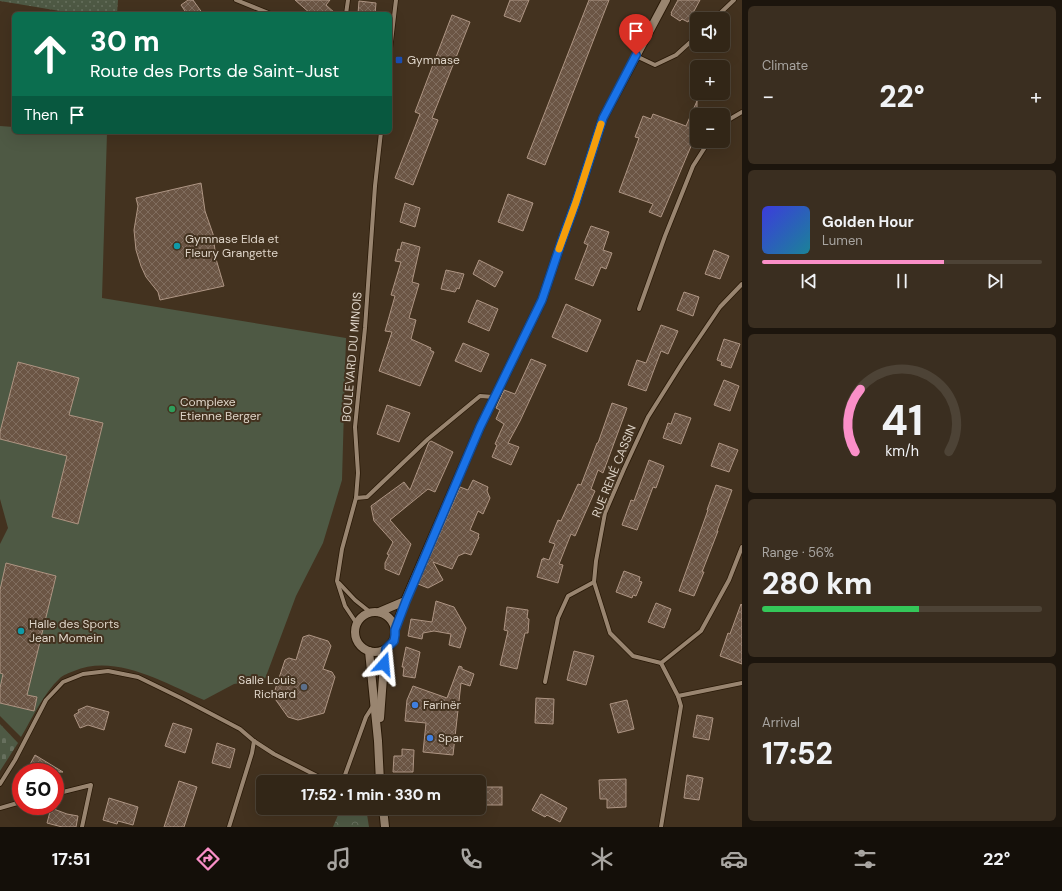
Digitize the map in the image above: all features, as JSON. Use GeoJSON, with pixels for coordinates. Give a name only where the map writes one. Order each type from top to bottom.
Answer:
{"type":"FeatureCollection","features":[{"type":"Feature","properties":{"kind":"main road"},"geometry":{"type":"LineString","coordinates":[[395,630],[455,484],[494,397],[542,300],[603,118],[666,0]]}},
{"type":"Feature","properties":{"kind":"main road"},"geometry":{"type":"LineString","coordinates":[[379,612],[406,601]]}},
{"type":"Feature","properties":{"kind":"main road"},"geometry":{"type":"LineString","coordinates":[[370,612],[379,612],[385,614],[394,623],[394,641],[386,649],[377,652],[369,651],[361,646],[355,630],[360,619],[365,615],[370,612]]}},
{"type":"Feature","properties":{"kind":"main road"},"geometry":{"type":"LineString","coordinates":[[378,741],[386,649]]}},
{"type":"Feature","properties":{"kind":"main road"},"geometry":{"type":"LineString","coordinates":[[369,651],[378,741],[380,775]]}},
{"type":"Feature","properties":{"kind":"main road"},"geometry":{"type":"LineString","coordinates":[[384,815],[385,827]]}},
{"type":"Feature","properties":{"kind":"street"},"geometry":{"type":"LineString","coordinates":[[236,0],[266,12]]}},
{"type":"Feature","properties":{"kind":"street"},"geometry":{"type":"LineString","coordinates":[[346,12],[348,0]]}},
{"type":"Feature","properties":{"kind":"street"},"geometry":{"type":"LineString","coordinates":[[392,33],[396,0]]}},
{"type":"Feature","properties":{"kind":"street"},"geometry":{"type":"LineString","coordinates":[[721,12],[734,0]]}},
{"type":"Feature","properties":{"kind":"street"},"geometry":{"type":"LineString","coordinates":[[636,55],[656,65],[676,55],[690,42]]}},
{"type":"Feature","properties":{"kind":"street"},"geometry":{"type":"LineString","coordinates":[[730,119],[742,112]]}},
{"type":"Feature","properties":{"kind":"street","name":"BOULEVARD DU MINOIS"},"geometry":{"type":"LineString","coordinates":[[357,624],[345,606],[337,581],[342,549],[356,498],[358,473],[355,427],[365,328],[381,134]]}},
{"type":"Feature","properties":{"kind":"street"},"geometry":{"type":"LineString","coordinates":[[639,310],[692,166],[704,148]]}},
{"type":"Feature","properties":{"kind":"street","name":"RUE RENÉ CASSIN"},"geometry":{"type":"LineString","coordinates":[[661,663],[634,656],[610,633],[594,582],[596,561],[605,513],[648,417],[720,307],[742,284]]}},
{"type":"Feature","properties":{"kind":"street"},"geometry":{"type":"LineString","coordinates":[[356,498],[367,497],[428,439],[480,396],[494,397]]}},
{"type":"Feature","properties":{"kind":"street"},"geometry":{"type":"LineString","coordinates":[[661,827],[681,706],[678,696],[661,663],[701,631],[730,580],[742,548]]}},
{"type":"Feature","properties":{"kind":"street"},"geometry":{"type":"LineString","coordinates":[[337,581],[355,600],[370,612]]}},
{"type":"Feature","properties":{"kind":"street"},"geometry":{"type":"LineString","coordinates":[[545,682],[558,618],[568,596],[594,582]]}},
{"type":"Feature","properties":{"kind":"street"},"geometry":{"type":"LineString","coordinates":[[0,784],[46,700],[63,682],[83,674],[108,671],[138,677],[181,698],[240,729],[254,741],[274,754],[315,775]]}},
{"type":"Feature","properties":{"kind":"street"},"geometry":{"type":"LineString","coordinates":[[678,696],[742,683]]}},
{"type":"Feature","properties":{"kind":"street"},"geometry":{"type":"LineString","coordinates":[[346,775],[366,717],[374,704]]}},
{"type":"Feature","properties":{"kind":"street"},"geometry":{"type":"LineString","coordinates":[[229,827],[252,753],[254,741]]}},
{"type":"Feature","properties":{"kind":"street"},"geometry":{"type":"LineString","coordinates":[[64,792],[92,785],[82,827]]}},
{"type":"Feature","properties":{"kind":"street"},"geometry":{"type":"LineString","coordinates":[[0,808],[12,805]]}},
{"type":"Feature","properties":{"kind":"green space"},"geometry":{"type":"Polygon","coordinates":[[[118,0],[117,12],[66,12],[0,1],[118,0]]]}},
{"type":"Feature","properties":{"kind":"green space","name":"Complexe Etienne Berger"},"geometry":{"type":"Polygon","coordinates":[[[0,126],[12,127],[12,134],[107,134],[102,298],[346,338],[342,480],[323,543],[296,596],[265,679],[234,684],[204,700],[140,672],[123,668],[90,666],[64,675],[54,684],[43,698],[21,737],[0,716],[0,544],[8,528],[0,499],[0,126]]]}},
{"type":"Feature","properties":{"kind":"green space"},"geometry":{"type":"Polygon","coordinates":[[[0,724],[18,743],[0,771],[0,724]]]}},
{"type":"Feature","properties":{"kind":"green space"},"geometry":{"type":"Polygon","coordinates":[[[338,815],[367,815],[369,827],[333,827],[338,815]]]}},
{"type":"Feature","properties":{"kind":"building"},"geometry":{"type":"Polygon","coordinates":[[[188,0],[193,0],[202,12],[186,12],[181,5],[188,0]]]}},
{"type":"Feature","properties":{"kind":"building"},"geometry":{"type":"Polygon","coordinates":[[[295,0],[330,0],[326,5],[334,12],[309,12],[295,0]]]}},
{"type":"Feature","properties":{"kind":"building"},"geometry":{"type":"Polygon","coordinates":[[[510,0],[529,0],[520,22],[504,16],[510,0]]]}},
{"type":"Feature","properties":{"kind":"building"},"geometry":{"type":"Polygon","coordinates":[[[589,0],[609,0],[545,165],[527,158],[589,0]]]}},
{"type":"Feature","properties":{"kind":"building"},"geometry":{"type":"Polygon","coordinates":[[[678,0],[700,0],[693,12],[690,12],[690,18],[688,22],[682,19],[680,21],[671,15],[678,0]]]}},
{"type":"Feature","properties":{"kind":"building"},"geometry":{"type":"Polygon","coordinates":[[[359,1],[376,3],[375,12],[358,12],[359,1]]]}},
{"type":"Feature","properties":{"kind":"building"},"geometry":{"type":"Polygon","coordinates":[[[452,15],[470,22],[432,118],[438,120],[413,185],[395,178],[420,114],[415,112],[452,15]]]}},
{"type":"Feature","properties":{"kind":"building"},"geometry":{"type":"Polygon","coordinates":[[[697,101],[697,108],[694,108],[697,101]]]}},
{"type":"Feature","properties":{"kind":"building"},"geometry":{"type":"Polygon","coordinates":[[[653,114],[686,126],[690,117],[690,148],[661,217],[649,212],[653,204],[619,192],[639,138],[635,137],[643,116],[651,119],[653,114]]]}},
{"type":"Feature","properties":{"kind":"building","name":"Gymnase Elda et Fleury Grangette"},"geometry":{"type":"Polygon","coordinates":[[[201,183],[205,211],[213,234],[216,259],[224,286],[160,300],[158,292],[146,277],[136,250],[134,230],[138,206],[136,198],[201,183]]]}},
{"type":"Feature","properties":{"kind":"building"},"geometry":{"type":"Polygon","coordinates":[[[508,194],[533,203],[523,231],[498,222],[508,194]]]}},
{"type":"Feature","properties":{"kind":"building"},"geometry":{"type":"Polygon","coordinates":[[[405,203],[420,208],[415,227],[400,222],[405,203]]]}},
{"type":"Feature","properties":{"kind":"building"},"geometry":{"type":"Polygon","coordinates":[[[591,226],[609,232],[603,250],[612,253],[606,269],[601,267],[593,286],[575,279],[588,245],[584,243],[591,226]]]}},
{"type":"Feature","properties":{"kind":"building"},"geometry":{"type":"Polygon","coordinates":[[[402,242],[420,247],[412,282],[419,284],[409,318],[416,320],[411,339],[431,348],[430,350],[434,352],[420,386],[379,371],[392,332],[385,331],[395,296],[391,295],[401,262],[395,261],[398,249],[400,250],[402,242]]]}},
{"type":"Feature","properties":{"kind":"building"},"geometry":{"type":"Polygon","coordinates":[[[714,250],[729,256],[720,279],[705,274],[714,250]]]}},
{"type":"Feature","properties":{"kind":"building"},"geometry":{"type":"Polygon","coordinates":[[[479,260],[503,272],[495,287],[473,274],[479,260]]]}},
{"type":"Feature","properties":{"kind":"building"},"geometry":{"type":"Polygon","coordinates":[[[446,270],[464,274],[459,289],[457,288],[455,292],[441,289],[446,270]]]}},
{"type":"Feature","properties":{"kind":"building"},"geometry":{"type":"Polygon","coordinates":[[[684,292],[699,297],[693,316],[677,310],[684,292]]]}},
{"type":"Feature","properties":{"kind":"building"},"geometry":{"type":"Polygon","coordinates":[[[477,300],[498,309],[489,331],[468,322],[477,300]]]}},
{"type":"Feature","properties":{"kind":"building"},"geometry":{"type":"Polygon","coordinates":[[[566,304],[601,320],[587,352],[552,337],[566,304]]]}},
{"type":"Feature","properties":{"kind":"building"},"geometry":{"type":"Polygon","coordinates":[[[661,325],[678,331],[668,354],[661,351],[646,391],[628,385],[637,360],[646,363],[661,325]]]}},
{"type":"Feature","properties":{"kind":"building"},"geometry":{"type":"Polygon","coordinates":[[[724,339],[740,344],[731,368],[721,365],[722,362],[717,360],[724,339]]]}},
{"type":"Feature","properties":{"kind":"building"},"geometry":{"type":"Polygon","coordinates":[[[463,343],[489,354],[481,372],[455,361],[463,343]]]}},
{"type":"Feature","properties":{"kind":"building"},"geometry":{"type":"Polygon","coordinates":[[[531,359],[546,365],[508,443],[519,447],[511,465],[492,457],[497,445],[495,444],[504,424],[496,419],[500,410],[496,408],[504,390],[515,394],[531,359]]]}},
{"type":"Feature","properties":{"kind":"building"},"geometry":{"type":"Polygon","coordinates":[[[18,362],[79,378],[69,415],[103,423],[78,524],[52,517],[67,456],[0,439],[0,432],[18,362]]]}},
{"type":"Feature","properties":{"kind":"building"},"geometry":{"type":"Polygon","coordinates":[[[724,380],[739,386],[730,411],[714,405],[724,380]]]}},
{"type":"Feature","properties":{"kind":"building"},"geometry":{"type":"Polygon","coordinates":[[[612,403],[627,408],[603,473],[598,470],[591,489],[595,491],[575,536],[571,534],[559,564],[563,565],[558,583],[537,577],[542,559],[549,560],[555,544],[549,542],[558,520],[561,521],[578,484],[581,485],[612,403]]]}},
{"type":"Feature","properties":{"kind":"building"},"geometry":{"type":"Polygon","coordinates":[[[387,405],[410,413],[399,442],[377,434],[387,405]]]}},
{"type":"Feature","properties":{"kind":"building"},"geometry":{"type":"Polygon","coordinates":[[[675,413],[691,418],[681,444],[663,438],[668,423],[671,424],[675,413]]]}},
{"type":"Feature","properties":{"kind":"building"},"geometry":{"type":"Polygon","coordinates":[[[431,441],[453,452],[435,492],[428,489],[390,520],[411,544],[399,575],[385,569],[385,563],[389,555],[387,554],[393,542],[374,521],[371,506],[404,482],[410,490],[429,442],[431,441]]]}},
{"type":"Feature","properties":{"kind":"building"},"geometry":{"type":"Polygon","coordinates":[[[719,443],[738,450],[729,472],[711,466],[719,443]]]}},
{"type":"Feature","properties":{"kind":"building"},"geometry":{"type":"Polygon","coordinates":[[[649,460],[664,466],[656,488],[653,487],[637,530],[622,525],[631,500],[634,501],[649,460]]]}},
{"type":"Feature","properties":{"kind":"building"},"geometry":{"type":"Polygon","coordinates":[[[473,480],[488,487],[487,491],[490,498],[483,514],[478,511],[470,530],[479,534],[471,555],[465,553],[458,556],[452,569],[433,562],[443,580],[428,588],[418,584],[460,487],[468,490],[473,480]]]}},
{"type":"Feature","properties":{"kind":"building"},"geometry":{"type":"Polygon","coordinates":[[[716,485],[732,490],[702,572],[704,572],[694,596],[679,591],[716,485]]]}},
{"type":"Feature","properties":{"kind":"building","name":"Halle des Sports Jean Momein"},"geometry":{"type":"Polygon","coordinates":[[[6,563],[56,576],[27,695],[37,697],[34,711],[0,703],[0,688],[3,674],[0,673],[0,590],[6,563]]]}},
{"type":"Feature","properties":{"kind":"building"},"geometry":{"type":"Polygon","coordinates":[[[624,571],[640,577],[639,581],[642,582],[636,596],[633,595],[632,598],[616,592],[624,571]]]}},
{"type":"Feature","properties":{"kind":"building"},"geometry":{"type":"Polygon","coordinates":[[[436,601],[454,607],[466,628],[460,648],[449,645],[451,634],[434,631],[423,633],[422,639],[408,636],[411,619],[432,622],[436,601]]]}},
{"type":"Feature","properties":{"kind":"building"},"geometry":{"type":"Polygon","coordinates":[[[656,603],[671,609],[664,628],[648,622],[656,603]]]}},
{"type":"Feature","properties":{"kind":"building"},"geometry":{"type":"Polygon","coordinates":[[[741,604],[742,605],[742,664],[720,656],[741,604]]]}},
{"type":"Feature","properties":{"kind":"building"},"geometry":{"type":"Polygon","coordinates":[[[507,607],[528,610],[528,633],[525,633],[517,669],[500,665],[508,631],[504,630],[507,607]]]}},
{"type":"Feature","properties":{"kind":"building","name":"Salle Louis Richard"},"geometry":{"type":"Polygon","coordinates":[[[309,635],[328,641],[331,646],[323,669],[332,672],[335,677],[324,713],[298,720],[288,717],[273,696],[285,660],[289,658],[296,660],[303,637],[309,635]]]}},
{"type":"Feature","properties":{"kind":"building"},"geometry":{"type":"Polygon","coordinates":[[[406,647],[420,652],[415,678],[403,676],[404,667],[402,667],[406,647]]]}},
{"type":"Feature","properties":{"kind":"building"},"geometry":{"type":"Polygon","coordinates":[[[574,651],[594,656],[586,685],[567,680],[574,651]]]}},
{"type":"Feature","properties":{"kind":"building"},"geometry":{"type":"Polygon","coordinates":[[[459,666],[462,667],[462,669],[474,674],[470,686],[461,683],[453,755],[423,752],[426,723],[405,721],[407,700],[413,686],[447,698],[459,666]]]}},
{"type":"Feature","properties":{"kind":"building"},"geometry":{"type":"Polygon","coordinates":[[[536,698],[554,699],[553,724],[535,723],[536,698]]]}},
{"type":"Feature","properties":{"kind":"building"},"geometry":{"type":"Polygon","coordinates":[[[627,700],[634,729],[618,733],[610,704],[627,700]]]}},
{"type":"Feature","properties":{"kind":"building"},"geometry":{"type":"Polygon","coordinates":[[[87,706],[109,712],[104,730],[88,725],[80,728],[74,715],[79,712],[78,710],[87,706]]]}},
{"type":"Feature","properties":{"kind":"building"},"geometry":{"type":"Polygon","coordinates":[[[697,715],[713,718],[709,740],[693,737],[697,715]]]}},
{"type":"Feature","properties":{"kind":"building"},"geometry":{"type":"Polygon","coordinates":[[[173,723],[192,729],[185,753],[165,746],[173,723]]]}},
{"type":"Feature","properties":{"kind":"building"},"geometry":{"type":"Polygon","coordinates":[[[217,743],[235,749],[230,768],[212,763],[217,743]]]}},
{"type":"Feature","properties":{"kind":"building"},"geometry":{"type":"Polygon","coordinates":[[[402,749],[414,750],[413,772],[393,772],[394,756],[402,756],[402,749]]]}},
{"type":"Feature","properties":{"kind":"building"},"geometry":{"type":"Polygon","coordinates":[[[35,755],[48,763],[31,763],[35,755]]]}},
{"type":"Feature","properties":{"kind":"building"},"geometry":{"type":"Polygon","coordinates":[[[687,775],[703,778],[699,800],[684,798],[687,775]]]}},
{"type":"Feature","properties":{"kind":"building"},"geometry":{"type":"Polygon","coordinates":[[[626,779],[626,807],[607,808],[607,799],[600,799],[599,780],[626,779]]]}},
{"type":"Feature","properties":{"kind":"building"},"geometry":{"type":"Polygon","coordinates":[[[179,781],[197,787],[184,827],[164,827],[179,781]]]}},
{"type":"Feature","properties":{"kind":"building"},"geometry":{"type":"Polygon","coordinates":[[[486,787],[502,787],[502,805],[486,805],[486,787]]]}},
{"type":"Feature","properties":{"kind":"building"},"geometry":{"type":"Polygon","coordinates":[[[541,794],[567,808],[560,822],[547,815],[545,817],[532,810],[541,794]]]}},
{"type":"Feature","properties":{"kind":"building"},"geometry":{"type":"Polygon","coordinates":[[[109,798],[138,807],[133,825],[118,821],[117,824],[103,820],[109,798]]]}},
{"type":"Feature","properties":{"kind":"building"},"geometry":{"type":"Polygon","coordinates":[[[64,813],[78,816],[76,827],[62,827],[47,823],[49,815],[64,815],[64,813]]]}},
{"type":"Feature","properties":{"kind":"slow traffic"},"geometry":{"type":"LineString","coordinates":[[559,249],[601,124]]}},
{"type":"Feature","properties":{"kind":"place","name":"Gymnase"},"geometry":{"type":"Point","coordinates":[399,60]}},
{"type":"Feature","properties":{"kind":"place","name":"Gymnase Elda et Fleury Grangette"},"geometry":{"type":"Point","coordinates":[177,246]}},
{"type":"Feature","properties":{"kind":"place","name":"Complexe Etienne Berger"},"geometry":{"type":"Point","coordinates":[172,409]}},
{"type":"Feature","properties":{"kind":"place","name":"Halle des Sports Jean Momein"},"geometry":{"type":"Point","coordinates":[21,631]}},
{"type":"Feature","properties":{"kind":"place","name":"Salle Louis Richard"},"geometry":{"type":"Point","coordinates":[304,687]}},
{"type":"Feature","properties":{"kind":"place","name":"Farinër"},"geometry":{"type":"Point","coordinates":[415,705]}},
{"type":"Feature","properties":{"kind":"place","name":"Spar"},"geometry":{"type":"Point","coordinates":[430,738]}},
{"type":"Feature","properties":{"kind":"route"},"geometry":{"type":"LineString","coordinates":[[384,664],[386,649],[394,641],[395,630],[406,601],[455,484],[494,397],[542,300],[603,118],[636,55]]}}]}
